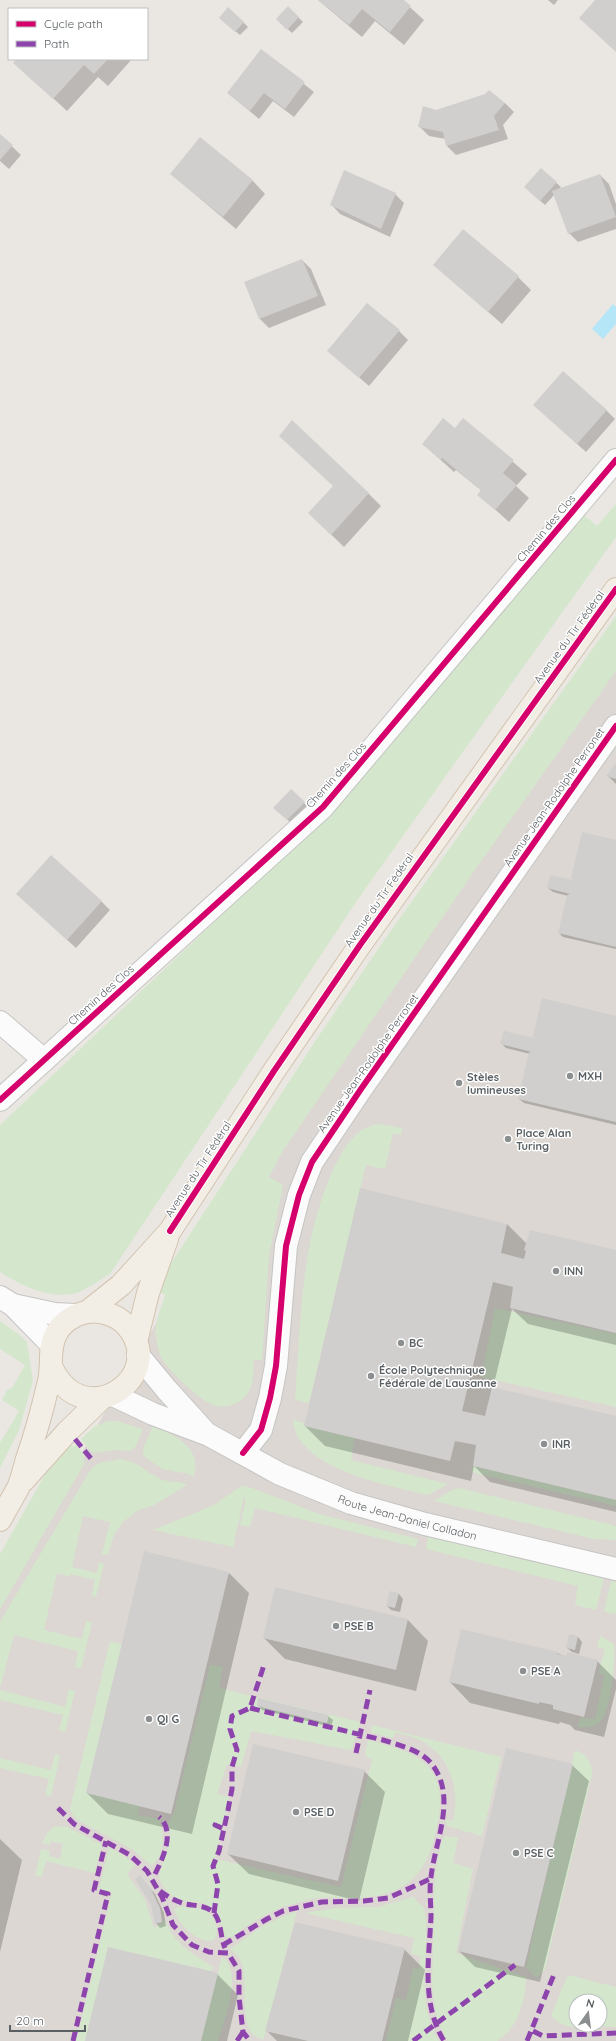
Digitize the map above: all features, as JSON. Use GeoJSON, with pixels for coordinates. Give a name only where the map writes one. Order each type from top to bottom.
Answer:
{"type":"FeatureCollection","features":[{"type":"Feature","properties":{"kind":"main road","name":"Avenue du Tir Fédéral"},"geometry":{"type":"LineString","coordinates":[[81,1314],[121,1285],[170,1231],[274,1071],[360,945],[616,589]]}},
{"type":"Feature","properties":{"kind":"main road","name":"Avenue du Tir Fédéral"},"geometry":{"type":"LineString","coordinates":[[137,1348],[148,1294],[170,1231]]}},
{"type":"Feature","properties":{"kind":"main road"},"geometry":{"type":"LineString","coordinates":[[18,1487],[67,1432],[107,1397],[124,1388],[132,1378],[137,1367],[137,1348],[131,1331],[123,1322],[112,1315],[100,1312],[81,1314],[60,1328],[52,1345],[50,1356],[52,1368],[66,1389],[77,1395],[89,1399],[107,1397]]}},
{"type":"Feature","properties":{"kind":"main road"},"geometry":{"type":"LineString","coordinates":[[0,1520],[18,1487],[41,1417],[52,1368]]}},
{"type":"Feature","properties":{"kind":"street","name":"Chemin des Clos"},"geometry":{"type":"LineString","coordinates":[[0,1100],[323,807],[616,460]]}},
{"type":"Feature","properties":{"kind":"street","name":"Avenue Jean-Rodolphe Perronet"},"geometry":{"type":"LineString","coordinates":[[243,1453],[261,1430],[270,1398],[276,1366],[286,1246],[299,1195],[312,1162],[361,1088],[616,726]]}},
{"type":"Feature","properties":{"kind":"street"},"geometry":{"type":"LineString","coordinates":[[0,1022],[44,1060]]}},
{"type":"Feature","properties":{"kind":"street"},"geometry":{"type":"LineString","coordinates":[[7,1301],[55,1314],[81,1314]]}},
{"type":"Feature","properties":{"kind":"street"},"geometry":{"type":"LineString","coordinates":[[7,1301],[52,1345]]}},
{"type":"Feature","properties":{"kind":"street","name":"Route Jean-Daniel Colladon"},"geometry":{"type":"LineString","coordinates":[[137,1348],[167,1390],[209,1436]]}},
{"type":"Feature","properties":{"kind":"street","name":"Route Jean-Daniel Colladon"},"geometry":{"type":"LineString","coordinates":[[107,1397],[209,1436],[280,1474],[351,1503],[425,1524],[616,1569]]}},
{"type":"Feature","properties":{"kind":"shaded area","name":"École Polytechnique Fédérale de Lausanne"},"geometry":{"type":"Polygon","coordinates":[[[616,627],[616,2041],[0,2041],[0,1595],[251,1158],[616,627]]]}},
{"type":"Feature","properties":{"kind":"green space"},"geometry":{"type":"Polygon","coordinates":[[[616,504],[616,537],[356,902],[110,1274],[81,1291],[63,1295],[44,1292],[25,1286],[0,1272],[0,1125],[292,848],[431,694],[584,515],[597,526],[616,504]]]}},
{"type":"Feature","properties":{"kind":"green space"},"geometry":{"type":"Polygon","coordinates":[[[616,616],[616,671],[479,864],[282,1152],[269,1177],[283,1185],[269,1256],[262,1360],[254,1360],[252,1384],[249,1392],[241,1400],[232,1405],[221,1407],[210,1404],[194,1393],[171,1370],[159,1352],[156,1337],[156,1326],[165,1295],[158,1291],[166,1271],[318,1037],[387,936],[616,616]]]}},
{"type":"Feature","properties":{"kind":"green space"},"geometry":{"type":"Polygon","coordinates":[[[379,1124],[402,1128],[401,1135],[393,1133],[385,1169],[366,1165],[309,1403],[295,1400],[304,1282],[314,1224],[334,1168],[346,1146],[363,1129],[379,1124]]]}},
{"type":"Feature","properties":{"kind":"green space"},"geometry":{"type":"Polygon","coordinates":[[[495,1308],[616,1334],[616,1407],[481,1377],[495,1308]]]}},
{"type":"Feature","properties":{"kind":"green space"},"geometry":{"type":"Polygon","coordinates":[[[0,1321],[27,1342],[33,1381],[19,1430],[0,1468],[0,1443],[19,1411],[2,1400],[7,1390],[12,1388],[25,1365],[0,1349],[0,1321]]]}},
{"type":"Feature","properties":{"kind":"green space"},"geometry":{"type":"Polygon","coordinates":[[[293,1420],[304,1423],[304,1426],[355,1438],[351,1460],[448,1484],[428,1495],[370,1480],[348,1472],[327,1463],[310,1451],[298,1437],[293,1420]]]}},
{"type":"Feature","properties":{"kind":"green space"},"geometry":{"type":"Polygon","coordinates":[[[109,1421],[116,1421],[143,1429],[136,1446],[130,1451],[115,1450],[95,1453],[90,1451],[81,1439],[95,1426],[109,1421]]]}},
{"type":"Feature","properties":{"kind":"green space"},"geometry":{"type":"Polygon","coordinates":[[[153,1426],[178,1439],[191,1451],[194,1458],[195,1467],[193,1477],[189,1474],[162,1469],[144,1456],[143,1449],[153,1426]]]}},
{"type":"Feature","properties":{"kind":"green space"},"geometry":{"type":"Polygon","coordinates":[[[68,1442],[74,1447],[76,1444],[84,1455],[84,1464],[0,1609],[0,1554],[51,1464],[68,1442]]]}},
{"type":"Feature","properties":{"kind":"green space"},"geometry":{"type":"Polygon","coordinates":[[[121,1459],[128,1460],[138,1465],[163,1480],[187,1485],[154,1505],[138,1510],[123,1522],[114,1534],[108,1555],[102,1554],[110,1522],[83,1516],[72,1567],[97,1573],[99,1562],[104,1564],[96,1597],[92,1596],[95,1580],[70,1574],[70,1577],[57,1573],[44,1630],[82,1639],[86,1621],[92,1622],[81,1668],[75,1667],[78,1651],[14,1635],[0,1688],[0,1622],[91,1469],[99,1463],[121,1459]]]}},
{"type":"Feature","properties":{"kind":"green space"},"geometry":{"type":"Polygon","coordinates":[[[473,1466],[616,1500],[616,1506],[471,1472],[473,1466]]]}},
{"type":"Feature","properties":{"kind":"green space"},"geometry":{"type":"Polygon","coordinates":[[[241,1486],[252,1488],[319,1514],[418,1539],[416,1547],[255,1508],[250,1527],[240,1525],[246,1498],[244,1497],[233,1547],[153,1530],[214,1505],[241,1486]]]}},
{"type":"Feature","properties":{"kind":"green space"},"geometry":{"type":"Polygon","coordinates":[[[459,1488],[613,1525],[616,1527],[616,1540],[594,1539],[434,1501],[452,1490],[459,1488]]]}},
{"type":"Feature","properties":{"kind":"green space"},"geometry":{"type":"Polygon","coordinates":[[[428,1537],[604,1578],[596,1610],[575,1605],[578,1586],[426,1549],[428,1537]]]}},
{"type":"Feature","properties":{"kind":"green space"},"geometry":{"type":"Polygon","coordinates":[[[611,1581],[616,1582],[616,1614],[604,1612],[611,1581]]]}},
{"type":"Feature","properties":{"kind":"green space"},"geometry":{"type":"Polygon","coordinates":[[[600,1636],[614,1644],[614,1661],[610,1696],[604,1716],[600,1722],[591,1727],[578,1727],[580,1718],[595,1719],[604,1675],[598,1673],[605,1649],[597,1647],[600,1636]]]}},
{"type":"Feature","properties":{"kind":"green space"},"geometry":{"type":"Polygon","coordinates":[[[110,1641],[122,1644],[86,1793],[140,1806],[138,1815],[159,1819],[163,1844],[156,1861],[152,1866],[132,1849],[79,1821],[70,1809],[110,1641]]]}},
{"type":"Feature","properties":{"kind":"green space"},"geometry":{"type":"Polygon","coordinates":[[[210,1665],[223,1667],[219,1688],[360,1722],[351,1750],[251,1731],[241,1767],[227,1764],[217,1794],[229,1797],[215,1859],[341,1887],[372,1760],[365,1755],[368,1740],[407,1752],[418,1758],[427,1765],[434,1775],[438,1787],[440,1808],[433,1842],[428,1856],[413,1878],[404,1886],[380,1895],[352,1898],[318,1898],[287,1905],[262,1917],[231,1937],[225,1937],[220,1920],[214,1910],[207,1905],[183,1901],[175,1898],[167,1891],[159,1877],[169,1844],[170,1838],[168,1824],[174,1813],[210,1665]]]}},
{"type":"Feature","properties":{"kind":"green space"},"geometry":{"type":"Polygon","coordinates":[[[69,1689],[75,1691],[65,1732],[59,1730],[63,1715],[0,1700],[0,1690],[65,1707],[69,1689]]]}},
{"type":"Feature","properties":{"kind":"green space"},"geometry":{"type":"Polygon","coordinates":[[[372,1725],[501,1757],[482,1836],[447,1826],[446,1819],[453,1821],[455,1790],[445,1763],[436,1752],[425,1743],[411,1736],[395,1733],[393,1738],[371,1733],[372,1725]]]}},
{"type":"Feature","properties":{"kind":"green space"},"geometry":{"type":"Polygon","coordinates":[[[575,1750],[588,1759],[592,1774],[546,1965],[544,1971],[536,1978],[526,1967],[575,1750]]]}},
{"type":"Feature","properties":{"kind":"green space"},"geometry":{"type":"Polygon","coordinates":[[[55,1754],[60,1756],[51,1796],[45,1795],[49,1779],[0,1768],[0,1758],[51,1770],[55,1754]]]}},
{"type":"Feature","properties":{"kind":"green space"},"geometry":{"type":"Polygon","coordinates":[[[55,1826],[67,1827],[102,1845],[95,1873],[46,1861],[42,1877],[35,1876],[41,1849],[50,1851],[49,1856],[60,1859],[63,1844],[51,1841],[50,1845],[42,1843],[47,1833],[55,1826]]]}},
{"type":"Feature","properties":{"kind":"green space"},"geometry":{"type":"Polygon","coordinates":[[[445,1836],[458,1838],[453,1863],[473,1869],[456,1953],[526,1977],[522,2004],[516,2021],[505,2036],[497,2041],[448,2041],[442,2031],[436,2015],[432,1985],[435,1873],[442,1840],[445,1836]]]}},
{"type":"Feature","properties":{"kind":"green space"},"geometry":{"type":"Polygon","coordinates":[[[109,1848],[120,1853],[135,1865],[127,1874],[145,1900],[154,1928],[165,1920],[173,1935],[179,1942],[213,1967],[211,1971],[108,1947],[85,2041],[76,2041],[112,1892],[99,1889],[109,1848]]]}},
{"type":"Feature","properties":{"kind":"green space"},"geometry":{"type":"Polygon","coordinates":[[[413,1897],[424,1908],[426,1919],[425,1999],[432,2027],[439,2041],[386,2041],[396,1998],[406,2000],[413,1968],[419,1969],[421,1956],[411,1954],[414,1938],[305,1913],[335,1908],[378,1907],[413,1897]]]}},
{"type":"Feature","properties":{"kind":"green space"},"geometry":{"type":"Polygon","coordinates":[[[182,1906],[202,1909],[211,1915],[217,1927],[214,1940],[208,1941],[195,1936],[184,1926],[176,1915],[174,1909],[182,1906]]]}},
{"type":"Feature","properties":{"kind":"green space"},"geometry":{"type":"Polygon","coordinates":[[[297,1911],[263,2039],[254,2035],[249,2028],[246,2018],[244,1981],[241,1961],[230,1949],[264,1925],[297,1911]]]}},
{"type":"Feature","properties":{"kind":"green space"},"geometry":{"type":"Polygon","coordinates":[[[222,1957],[228,1964],[232,1974],[232,1985],[228,2009],[218,2041],[201,2041],[222,1957]]]}},
{"type":"Feature","properties":{"kind":"green space"},"geometry":{"type":"Polygon","coordinates":[[[568,1975],[616,1987],[616,2027],[608,2026],[608,1993],[568,1993],[568,2026],[557,2021],[551,2015],[568,1975]]]}},
{"type":"Feature","properties":{"kind":"water"},"geometry":{"type":"Polygon","coordinates":[[[613,304],[616,307],[616,324],[603,339],[592,329],[613,304]]]}},
{"type":"Feature","properties":{"kind":"building"},"geometry":{"type":"Polygon","coordinates":[[[318,0],[404,0],[411,6],[390,32],[362,9],[349,25],[318,0]]]}},
{"type":"Feature","properties":{"kind":"building"},"geometry":{"type":"Polygon","coordinates":[[[595,0],[616,0],[616,52],[579,18],[595,0]]]}},
{"type":"Feature","properties":{"kind":"building"},"geometry":{"type":"Polygon","coordinates":[[[288,6],[299,17],[287,30],[276,19],[288,6]]]}},
{"type":"Feature","properties":{"kind":"building"},"geometry":{"type":"Polygon","coordinates":[[[228,7],[244,22],[235,32],[219,18],[228,7]]]}},
{"type":"Feature","properties":{"kind":"building"},"geometry":{"type":"Polygon","coordinates":[[[261,49],[305,82],[285,109],[264,93],[250,111],[227,93],[261,49]]]}},
{"type":"Feature","properties":{"kind":"building"},"geometry":{"type":"Polygon","coordinates":[[[16,60],[107,60],[94,74],[84,65],[53,99],[13,63],[16,60]]]}},
{"type":"Feature","properties":{"kind":"building"},"geometry":{"type":"Polygon","coordinates":[[[489,90],[505,103],[494,116],[499,130],[446,146],[443,132],[418,127],[423,106],[436,110],[485,94],[489,90]]]}},
{"type":"Feature","properties":{"kind":"building"},"geometry":{"type":"Polygon","coordinates":[[[0,134],[13,145],[0,160],[0,134]]]}},
{"type":"Feature","properties":{"kind":"building"},"geometry":{"type":"Polygon","coordinates":[[[200,137],[253,180],[223,217],[170,174],[200,137]]]}},
{"type":"Feature","properties":{"kind":"building"},"geometry":{"type":"Polygon","coordinates":[[[541,168],[557,182],[540,201],[524,187],[541,168]]]}},
{"type":"Feature","properties":{"kind":"building"},"geometry":{"type":"Polygon","coordinates":[[[344,170],[396,193],[381,229],[330,205],[344,170]]]}},
{"type":"Feature","properties":{"kind":"building"},"geometry":{"type":"Polygon","coordinates":[[[600,174],[616,217],[568,234],[552,191],[600,174]]]}},
{"type":"Feature","properties":{"kind":"building"},"geometry":{"type":"Polygon","coordinates":[[[463,229],[519,276],[488,312],[433,265],[463,229]]]}},
{"type":"Feature","properties":{"kind":"building"},"geometry":{"type":"Polygon","coordinates":[[[302,259],[318,296],[259,319],[244,282],[302,259]]]}},
{"type":"Feature","properties":{"kind":"building"},"geometry":{"type":"Polygon","coordinates":[[[367,303],[400,330],[359,378],[327,351],[367,303]]]}},
{"type":"Feature","properties":{"kind":"building"},"geometry":{"type":"Polygon","coordinates":[[[563,371],[607,410],[577,444],[533,405],[563,371]]]}},
{"type":"Feature","properties":{"kind":"building"},"geometry":{"type":"Polygon","coordinates":[[[443,418],[455,428],[463,418],[514,460],[503,473],[517,485],[495,510],[477,495],[481,490],[442,458],[441,460],[422,444],[443,418]]]}},
{"type":"Feature","properties":{"kind":"building"},"geometry":{"type":"Polygon","coordinates":[[[292,420],[369,493],[331,535],[308,513],[333,486],[279,436],[292,420]]]}},
{"type":"Feature","properties":{"kind":"building"},"geometry":{"type":"Polygon","coordinates":[[[616,763],[616,779],[606,776],[616,763]]]}},
{"type":"Feature","properties":{"kind":"building"},"geometry":{"type":"Polygon","coordinates":[[[291,789],[305,802],[287,820],[273,808],[291,789]]]}},
{"type":"Feature","properties":{"kind":"building"},"geometry":{"type":"Polygon","coordinates":[[[582,832],[616,840],[616,947],[558,933],[567,895],[570,894],[547,888],[550,875],[573,880],[571,878],[582,832]]]}},
{"type":"Feature","properties":{"kind":"building"},"geometry":{"type":"Polygon","coordinates":[[[51,855],[102,901],[67,940],[16,894],[51,855]]]}},
{"type":"Feature","properties":{"kind":"building","name":"MXH"},"geometry":{"type":"Polygon","coordinates":[[[542,998],[616,1016],[616,1122],[518,1099],[529,1052],[532,1052],[500,1044],[504,1031],[535,1038],[533,1036],[542,998]]]}},
{"type":"Feature","properties":{"kind":"building","name":"BC"},"geometry":{"type":"Polygon","coordinates":[[[360,1188],[507,1224],[501,1253],[524,1259],[526,1251],[524,1250],[530,1230],[616,1250],[616,1333],[510,1308],[513,1287],[493,1282],[462,1411],[485,1416],[492,1387],[616,1416],[616,1500],[473,1466],[476,1445],[455,1441],[450,1461],[304,1426],[360,1188]]]}},
{"type":"Feature","properties":{"kind":"building","name":"QI G"},"geometry":{"type":"Polygon","coordinates":[[[144,1551],[229,1572],[171,1814],[86,1793],[144,1551]]]}},
{"type":"Feature","properties":{"kind":"building","name":"PSE B"},"geometry":{"type":"Polygon","coordinates":[[[275,1587],[408,1619],[396,1670],[263,1638],[275,1587]]]}},
{"type":"Feature","properties":{"kind":"building"},"geometry":{"type":"Polygon","coordinates":[[[390,1591],[399,1593],[395,1608],[386,1606],[390,1591]]]}},
{"type":"Feature","properties":{"kind":"building","name":"PSE A"},"geometry":{"type":"Polygon","coordinates":[[[461,1629],[558,1652],[557,1654],[566,1656],[567,1652],[598,1660],[584,1717],[553,1709],[553,1705],[539,1702],[539,1704],[449,1682],[461,1629]]]}},
{"type":"Feature","properties":{"kind":"building"},"geometry":{"type":"Polygon","coordinates":[[[569,1634],[578,1636],[575,1650],[566,1648],[569,1634]]]}},
{"type":"Feature","properties":{"kind":"building"},"geometry":{"type":"Polygon","coordinates":[[[258,1698],[329,1715],[327,1723],[257,1706],[258,1698]]]}},
{"type":"Feature","properties":{"kind":"building","name":"PSE D"},"geometry":{"type":"Polygon","coordinates":[[[253,1744],[365,1770],[338,1881],[227,1854],[253,1744]]]}},
{"type":"Feature","properties":{"kind":"building","name":"PSE C"},"geometry":{"type":"Polygon","coordinates":[[[506,1748],[573,1764],[524,1967],[458,1951],[506,1748]]]}},
{"type":"Feature","properties":{"kind":"building"},"geometry":{"type":"Polygon","coordinates":[[[140,1875],[151,1889],[160,1908],[162,1922],[155,1924],[151,1905],[135,1879],[140,1875]]]}},
{"type":"Feature","properties":{"kind":"building"},"geometry":{"type":"Polygon","coordinates":[[[295,1922],[405,1948],[382,2041],[308,2041],[265,2031],[295,1922]]]}},
{"type":"Feature","properties":{"kind":"building"},"geometry":{"type":"Polygon","coordinates":[[[108,1947],[218,1973],[201,2041],[85,2041],[108,1947]]]}},
{"type":"Feature","properties":{"kind":"marked path"},"geometry":{"type":"LineString","coordinates":[[75,1439],[93,1461]]}},
{"type":"Feature","properties":{"kind":"marked path"},"geometry":{"type":"LineString","coordinates":[[214,1913],[218,1884],[213,1866],[219,1851],[228,1810],[232,1789],[232,1767],[237,1750],[230,1729],[232,1716],[250,1708],[264,1665]]}},
{"type":"Feature","properties":{"kind":"marked path"},"geometry":{"type":"LineString","coordinates":[[356,1753],[370,1690]]}},
{"type":"Feature","properties":{"kind":"marked path"},"geometry":{"type":"LineString","coordinates":[[250,1708],[383,1740],[402,1746],[415,1751],[426,1758],[439,1776],[443,1790],[444,1804],[443,1819],[430,1882],[431,1917],[428,1980],[432,2012],[444,2041]]}},
{"type":"Feature","properties":{"kind":"marked path"},"geometry":{"type":"LineString","coordinates":[[58,1808],[74,1824],[130,1855],[147,1871],[162,1897],[173,1925],[192,1945],[209,1952],[228,1953],[239,1971],[239,1997],[243,2032],[250,2041]]}},
{"type":"Feature","properties":{"kind":"marked path"},"geometry":{"type":"LineString","coordinates":[[155,1874],[164,1853],[167,1837],[167,1830],[159,1817]]}},
{"type":"Feature","properties":{"kind":"marked path"},"geometry":{"type":"LineString","coordinates":[[216,1823],[215,1825],[224,1829]]}},
{"type":"Feature","properties":{"kind":"marked path"},"geometry":{"type":"LineString","coordinates":[[73,2041],[108,1894],[94,1890],[106,1841]]}},
{"type":"Feature","properties":{"kind":"marked path"},"geometry":{"type":"LineString","coordinates":[[223,1945],[283,1911],[322,1902],[364,1901],[388,1898],[430,1879]]}},
{"type":"Feature","properties":{"kind":"marked path"},"geometry":{"type":"LineString","coordinates":[[160,1891],[182,1903],[204,1907],[211,1910],[217,1917],[225,1948]]}},
{"type":"Feature","properties":{"kind":"marked path"},"geometry":{"type":"LineString","coordinates":[[413,2041],[515,1965]]}},
{"type":"Feature","properties":{"kind":"marked path"},"geometry":{"type":"LineString","coordinates":[[527,2041],[555,1972]]}},
{"type":"Feature","properties":{"kind":"marked path"},"geometry":{"type":"LineString","coordinates":[[533,2031],[543,2036],[616,2033]]}},
{"type":"Feature","properties":{"kind":"marked path"},"geometry":{"type":"LineString","coordinates":[[237,2041],[243,2032]]}},
{"type":"Feature","properties":{"kind":"cycle path"},"geometry":{"type":"LineString","coordinates":[[0,1100],[323,807],[616,460]]}},
{"type":"Feature","properties":{"kind":"cycle path"},"geometry":{"type":"LineString","coordinates":[[170,1231],[274,1071],[360,945],[616,589]]}},
{"type":"Feature","properties":{"kind":"cycle path"},"geometry":{"type":"LineString","coordinates":[[243,1453],[261,1430],[270,1398],[276,1366],[286,1246],[299,1195],[312,1162],[361,1089],[616,726]]}},
{"type":"Feature","properties":{"kind":"place","name":"MXH"},"geometry":{"type":"Point","coordinates":[570,1076]}},
{"type":"Feature","properties":{"kind":"place","name":"Stèles lumineuses"},"geometry":{"type":"Point","coordinates":[459,1083]}},
{"type":"Feature","properties":{"kind":"place","name":"Place Alan Turing"},"geometry":{"type":"Point","coordinates":[508,1139]}},
{"type":"Feature","properties":{"kind":"place","name":"INN"},"geometry":{"type":"Point","coordinates":[556,1271]}},
{"type":"Feature","properties":{"kind":"place","name":"BC"},"geometry":{"type":"Point","coordinates":[401,1343]}},
{"type":"Feature","properties":{"kind":"place","name":"École Polytechnique Fédérale de Lausanne"},"geometry":{"type":"Point","coordinates":[371,1376]}},
{"type":"Feature","properties":{"kind":"place","name":"INR"},"geometry":{"type":"Point","coordinates":[544,1444]}},
{"type":"Feature","properties":{"kind":"place","name":"PSE B"},"geometry":{"type":"Point","coordinates":[336,1626]}},
{"type":"Feature","properties":{"kind":"place","name":"PSE A"},"geometry":{"type":"Point","coordinates":[523,1671]}},
{"type":"Feature","properties":{"kind":"place","name":"QI G"},"geometry":{"type":"Point","coordinates":[149,1719]}},
{"type":"Feature","properties":{"kind":"place","name":"PSE D"},"geometry":{"type":"Point","coordinates":[296,1812]}},
{"type":"Feature","properties":{"kind":"place","name":"PSE C"},"geometry":{"type":"Point","coordinates":[516,1853]}}]}
